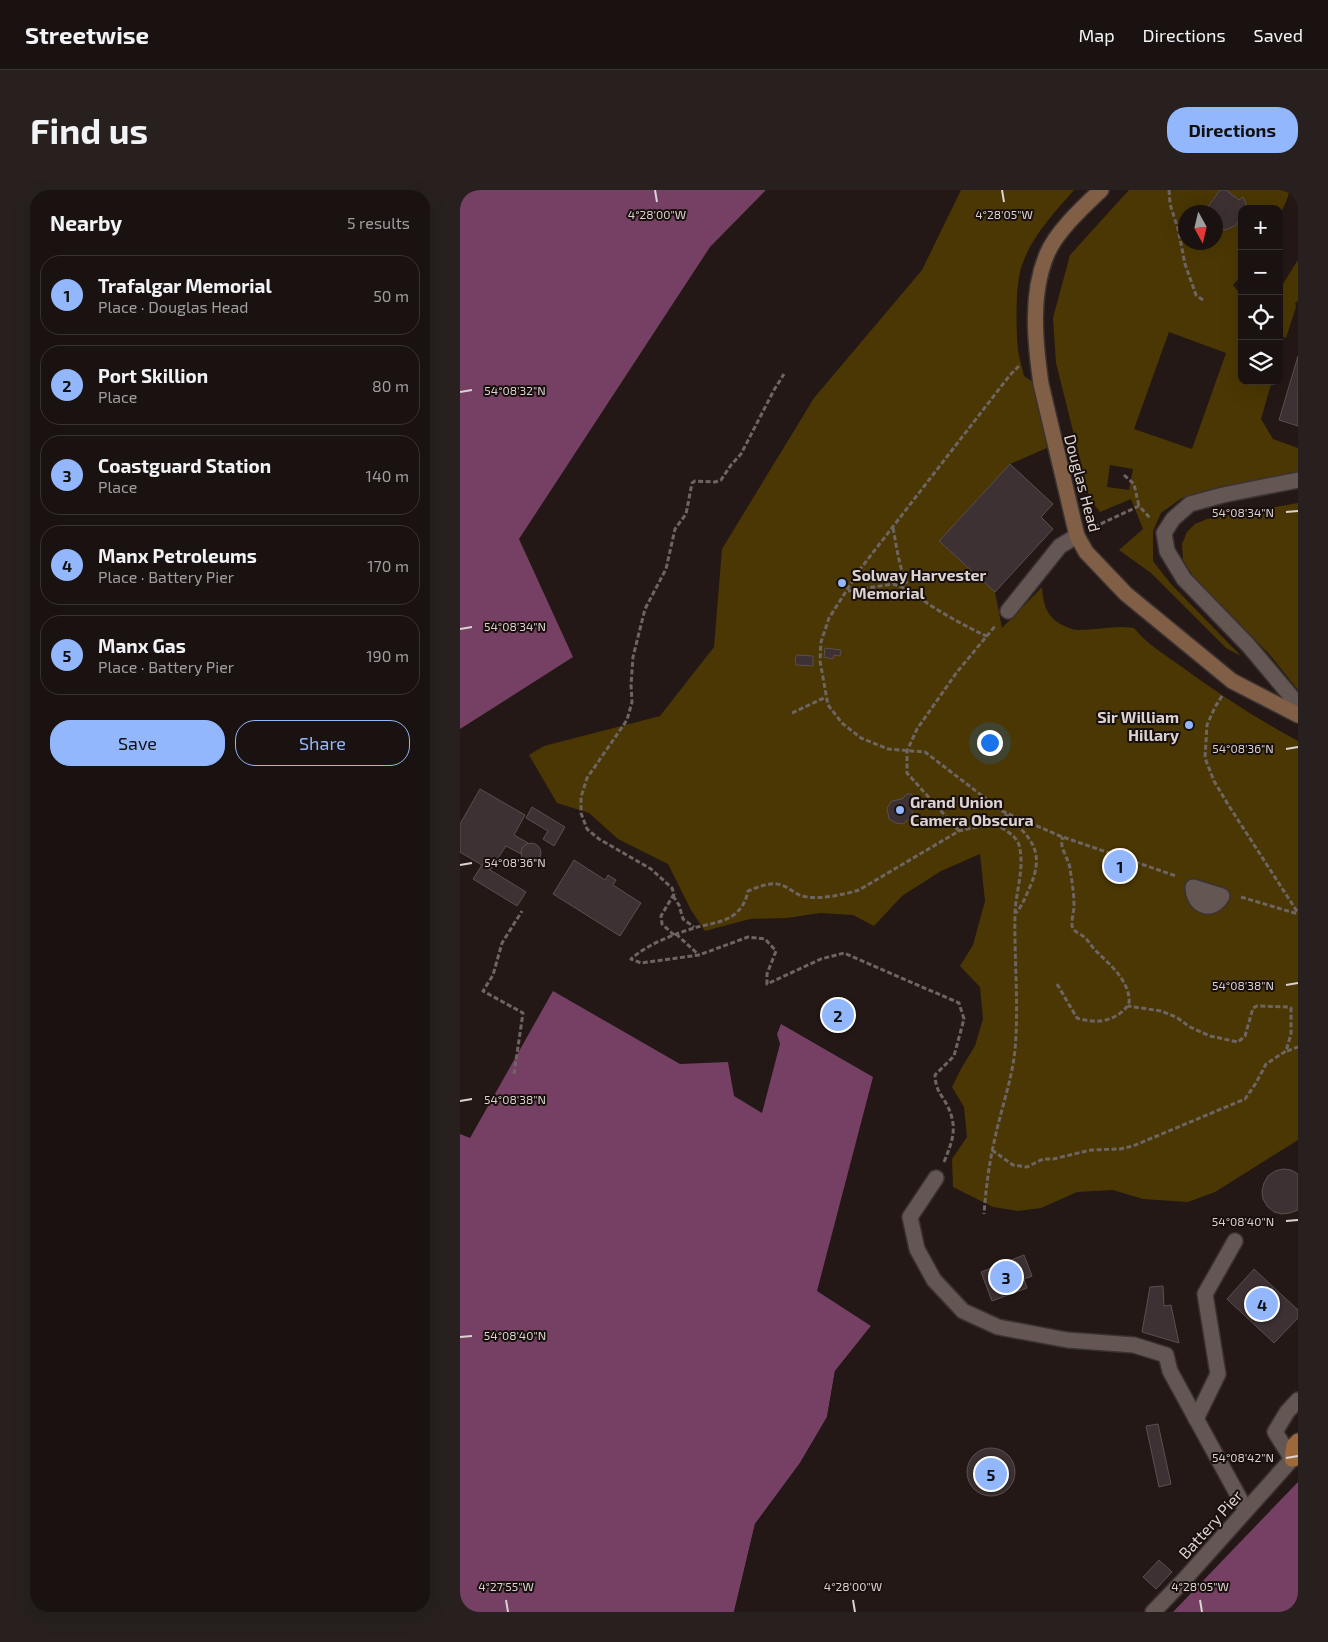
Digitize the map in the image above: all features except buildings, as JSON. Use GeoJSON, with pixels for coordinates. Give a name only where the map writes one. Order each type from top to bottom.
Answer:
{"type":"FeatureCollection","features":[{"type":"Feature","properties":{"kind":"main road","name":"Douglas Head"},"geometry":{"type":"LineString","coordinates":[[1101,190],[1061,232],[1047,254],[1041,275],[1035,313],[1037,358],[1041,384],[1077,536],[1086,552],[1126,594],[1232,680],[1298,713]]}},
{"type":"Feature","properties":{"kind":"main road","name":"Battery Pier"},"geometry":{"type":"LineString","coordinates":[[1295,1458],[1294,1445],[1298,1441]]}},
{"type":"Feature","properties":{"kind":"street"},"geometry":{"type":"LineString","coordinates":[[1298,480],[1223,495],[1190,504],[1173,519],[1164,534],[1166,551],[1184,579],[1248,645],[1295,702],[1298,713]]}},
{"type":"Feature","properties":{"kind":"street"},"geometry":{"type":"LineString","coordinates":[[1008,611],[1060,546],[1077,536]]}},
{"type":"Feature","properties":{"kind":"street"},"geometry":{"type":"LineString","coordinates":[[936,1178],[910,1217],[917,1249],[934,1280],[962,1311],[998,1327],[1067,1340],[1134,1345],[1166,1355],[1170,1371],[1246,1510]]}},
{"type":"Feature","properties":{"kind":"street"},"geometry":{"type":"LineString","coordinates":[[1196,1419],[1218,1374],[1205,1294],[1235,1241]]}},
{"type":"Feature","properties":{"kind":"street"},"geometry":{"type":"LineString","coordinates":[[1295,1458],[1275,1432],[1287,1412],[1298,1400]]}},
{"type":"Feature","properties":{"kind":"street","name":"Battery Pier"},"geometry":{"type":"LineString","coordinates":[[1154,1612],[1295,1458]]}},
{"type":"Feature","properties":{"kind":"path"},"geometry":{"type":"LineString","coordinates":[[1169,190],[1170,204],[1178,229],[1184,264],[1196,296],[1203,300]]}},
{"type":"Feature","properties":{"kind":"path"},"geometry":{"type":"LineString","coordinates":[[1015,914],[1022,906],[1037,865],[1035,851],[1026,834],[1002,812],[925,752],[888,749],[860,738],[842,722],[828,705],[820,661],[821,642],[829,618],[861,568],[1010,375],[1025,360],[1037,358]]}},
{"type":"Feature","properties":{"kind":"path"},"geometry":{"type":"LineString","coordinates":[[695,927],[682,918],[679,905],[673,896],[672,888],[657,874],[637,860],[599,839],[587,829],[581,813],[581,797],[587,778],[626,720],[632,702],[633,658],[645,609],[666,569],[675,530],[686,514],[692,483],[696,481],[715,482],[721,480],[741,454],[756,422],[784,374]]}},
{"type":"Feature","properties":{"kind":"path"},"geometry":{"type":"LineString","coordinates":[[1124,475],[1134,484],[1139,506]]}},
{"type":"Feature","properties":{"kind":"path"},"geometry":{"type":"LineString","coordinates":[[1095,526],[1129,510]]}},
{"type":"Feature","properties":{"kind":"path"},"geometry":{"type":"LineString","coordinates":[[893,527],[901,570],[910,590]]}},
{"type":"Feature","properties":{"kind":"path"},"geometry":{"type":"LineString","coordinates":[[847,591],[893,584],[910,590],[970,630],[987,636]]}},
{"type":"Feature","properties":{"kind":"path"},"geometry":{"type":"LineString","coordinates":[[959,831],[907,773],[907,751],[917,729],[957,672],[1008,611]]}},
{"type":"Feature","properties":{"kind":"path"},"geometry":{"type":"LineString","coordinates":[[792,713],[826,697]]}},
{"type":"Feature","properties":{"kind":"path"},"geometry":{"type":"LineString","coordinates":[[1215,707],[1207,725],[1205,758],[1214,781],[1298,913]]}},
{"type":"Feature","properties":{"kind":"path"},"geometry":{"type":"LineString","coordinates":[[1002,812],[1182,879]]}},
{"type":"Feature","properties":{"kind":"path"},"geometry":{"type":"LineString","coordinates":[[936,1178],[953,1141],[954,1130],[947,1106],[936,1088],[935,1075],[954,1056],[964,1019],[959,1003],[844,953],[821,958],[767,984],[767,974],[776,951],[765,939],[748,937],[699,955],[641,963],[631,959],[641,950],[675,935],[734,915],[745,903],[748,891],[766,884],[781,885],[801,896],[819,898],[859,890],[959,831],[994,823],[1010,833],[1018,843],[1022,864],[1015,914],[1017,996],[1015,1051],[1004,1107],[992,1150],[986,1182],[984,1214]]}},
{"type":"Feature","properties":{"kind":"path"},"geometry":{"type":"LineString","coordinates":[[1058,984],[1077,1018],[1087,1021],[1109,1020],[1128,1006],[1130,1000],[1121,978],[1087,939],[1074,930],[1072,924],[1074,908],[1071,870],[1062,846],[1063,836]]}},
{"type":"Feature","properties":{"kind":"path"},"geometry":{"type":"LineString","coordinates":[[673,896],[660,916],[662,924],[699,955]]}},
{"type":"Feature","properties":{"kind":"path"},"geometry":{"type":"LineString","coordinates":[[1229,896],[1298,913]]}},
{"type":"Feature","properties":{"kind":"path"},"geometry":{"type":"LineString","coordinates":[[514,1074],[523,1013],[483,991],[493,975],[502,944],[522,911]]}},
{"type":"Feature","properties":{"kind":"path"},"geometry":{"type":"LineString","coordinates":[[1128,1006],[1161,1011],[1210,1036],[1238,1042],[1245,1036],[1253,1008],[1257,1006],[1288,1007],[1290,1008],[1291,1034],[1286,1051]]}},
{"type":"Feature","properties":{"kind":"path"},"geometry":{"type":"LineString","coordinates":[[992,1150],[1013,1165],[1027,1167],[1043,1159],[1053,1159],[1092,1150],[1120,1149],[1133,1146],[1245,1098],[1266,1064],[1286,1051],[1298,1047]]}},
{"type":"Feature","properties":{"kind":"shaded area"},"geometry":{"type":"Polygon","coordinates":[[[460,190],[766,190],[710,247],[519,539],[573,657],[460,729],[460,190]]]}},
{"type":"Feature","properties":{"kind":"shaded area"},"geometry":{"type":"Polygon","coordinates":[[[961,190],[1074,190],[1044,225],[1032,244],[1022,265],[1018,283],[1018,353],[1024,376],[1033,382],[1049,447],[1010,464],[939,541],[995,592],[1002,628],[1042,587],[1045,606],[1048,612],[1061,624],[1078,630],[1134,628],[1156,649],[1210,687],[1298,741],[1298,1140],[1215,1192],[1188,1202],[1143,1199],[1113,1190],[1077,1192],[1041,1208],[1018,1211],[993,1207],[953,1187],[952,1159],[967,1137],[964,1107],[952,1087],[975,1046],[983,1019],[980,987],[960,966],[973,945],[985,901],[980,854],[941,871],[902,896],[874,926],[853,915],[820,913],[787,918],[750,919],[705,931],[691,910],[668,864],[618,839],[589,813],[557,803],[529,755],[544,746],[660,716],[714,647],[722,549],[814,398],[922,270],[961,190]]]}},
{"type":"Feature","properties":{"kind":"shaded area"},"geometry":{"type":"Polygon","coordinates":[[[1129,190],[1220,190],[1209,205],[1178,205],[1178,250],[1223,250],[1223,229],[1235,226],[1238,222],[1238,279],[1233,285],[1238,291],[1238,385],[1271,385],[1261,419],[1273,439],[1298,448],[1298,474],[1182,498],[1161,513],[1153,531],[1153,561],[1171,584],[1241,656],[1226,648],[1151,573],[1119,550],[1143,529],[1131,499],[1100,512],[1090,499],[1056,363],[1053,318],[1070,255],[1129,190]],[[1169,332],[1134,429],[1192,449],[1226,353],[1169,332]],[[1110,465],[1107,487],[1129,490],[1133,469],[1110,465]]]}},
{"type":"Feature","properties":{"kind":"shaded area"},"geometry":{"type":"Polygon","coordinates":[[[1226,190],[1290,190],[1283,208],[1283,205],[1246,205],[1242,198],[1239,200],[1226,190]]]}},
{"type":"Feature","properties":{"kind":"shaded area"},"geometry":{"type":"Polygon","coordinates":[[[1298,260],[1298,301],[1295,303],[1296,307],[1286,338],[1283,337],[1283,284],[1298,260]]]}},
{"type":"Feature","properties":{"kind":"shaded area"},"geometry":{"type":"Polygon","coordinates":[[[1298,503],[1298,690],[1270,655],[1193,576],[1183,560],[1182,544],[1187,532],[1195,524],[1207,519],[1298,503]]]}},
{"type":"Feature","properties":{"kind":"shaded area"},"geometry":{"type":"Polygon","coordinates":[[[553,991],[680,1064],[728,1062],[734,1096],[762,1113],[780,1044],[777,1034],[781,1024],[873,1077],[817,1291],[871,1326],[835,1371],[827,1417],[800,1463],[755,1524],[734,1612],[460,1612],[460,1134],[470,1138],[553,991]]]}},
{"type":"Feature","properties":{"kind":"shaded area"},"geometry":{"type":"Polygon","coordinates":[[[1298,1482],[1298,1612],[1173,1612],[1298,1482]]]}},
{"type":"Feature","properties":{"kind":"pier"},"geometry":{"type":"Polygon","coordinates":[[[873,1325],[838,1372],[829,1418],[802,1465],[758,1525],[736,1612],[734,1612],[755,1524],[800,1463],[827,1417],[835,1371],[873,1325]]]}},
{"type":"Feature","properties":{"kind":"place","name":"Solway Harvester Memorial"},"geometry":{"type":"Point","coordinates":[842,583]}},
{"type":"Feature","properties":{"kind":"place","name":"Sir William Hillary"},"geometry":{"type":"Point","coordinates":[1189,725]}},
{"type":"Feature","properties":{"kind":"place","name":"Grand Union Camera Obscura"},"geometry":{"type":"Point","coordinates":[900,810]}},
{"type":"Feature","properties":{"kind":"place","name":"Trafalgar Memorial"},"geometry":{"type":"Point","coordinates":[1120,866]}},
{"type":"Feature","properties":{"kind":"place","name":"Port Skillion"},"geometry":{"type":"Point","coordinates":[838,1015]}},
{"type":"Feature","properties":{"kind":"place","name":"Coastguard Station"},"geometry":{"type":"Point","coordinates":[1006,1277]}},
{"type":"Feature","properties":{"kind":"place","name":"Manx Petroleums"},"geometry":{"type":"Point","coordinates":[1262,1304]}},
{"type":"Feature","properties":{"kind":"place","name":"Manx Gas"},"geometry":{"type":"Point","coordinates":[991,1474]}}]}
